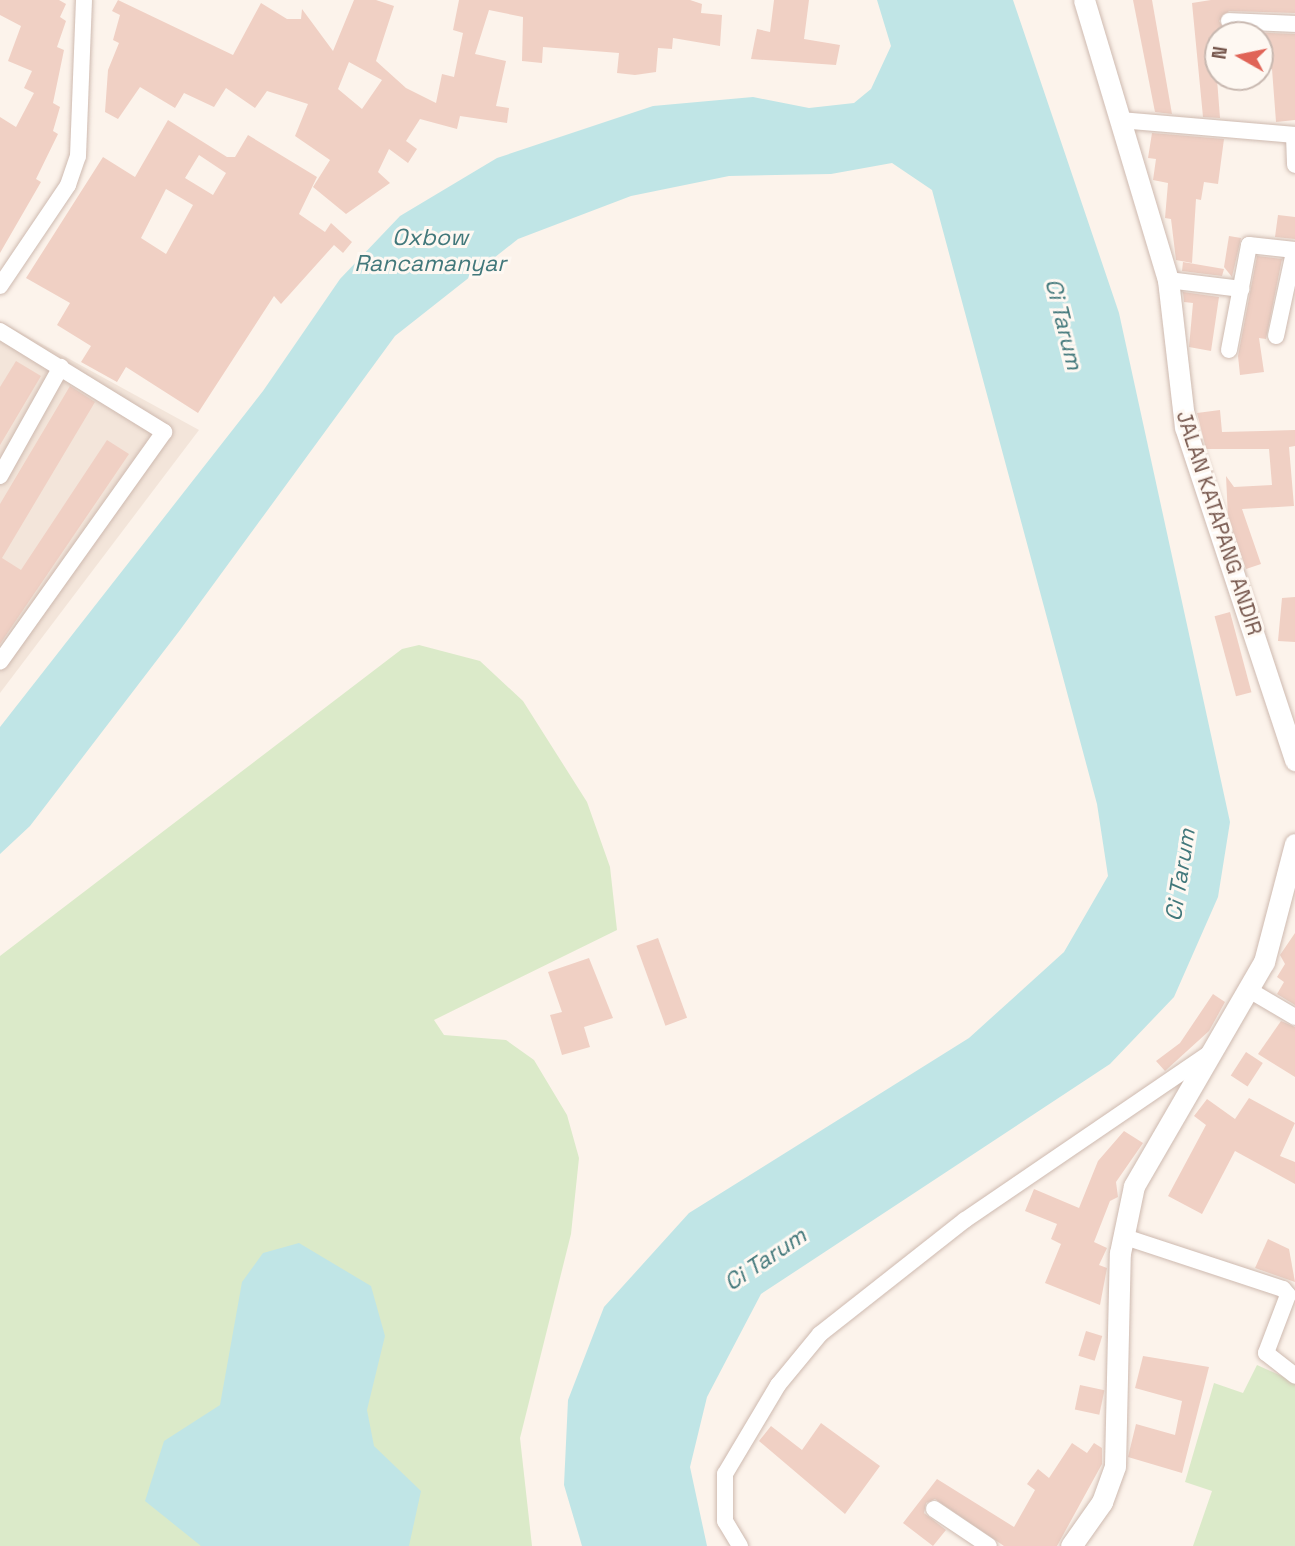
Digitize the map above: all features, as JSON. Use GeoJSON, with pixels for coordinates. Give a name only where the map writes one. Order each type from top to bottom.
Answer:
{"type":"FeatureCollection","features":[{"type":"Feature","properties":{"kind":"street"},"geometry":{"type":"LineString","coordinates":[[0,286],[68,185],[78,156],[84,0]]}},
{"type":"Feature","properties":{"kind":"street","name":"JALAN KATAPANG ANDIR"},"geometry":{"type":"LineString","coordinates":[[1084,0],[1168,280],[1185,427],[1295,760]]}},
{"type":"Feature","properties":{"kind":"street"},"geometry":{"type":"LineString","coordinates":[[1274,23],[1295,24]]}},
{"type":"Feature","properties":{"kind":"street"},"geometry":{"type":"LineString","coordinates":[[1120,120],[1294,135],[1295,164]]}},
{"type":"Feature","properties":{"kind":"street"},"geometry":{"type":"LineString","coordinates":[[1229,350],[1249,245],[1294,259],[1276,336]]}},
{"type":"Feature","properties":{"kind":"street"},"geometry":{"type":"LineString","coordinates":[[1168,280],[1241,289]]}},
{"type":"Feature","properties":{"kind":"street"},"geometry":{"type":"LineString","coordinates":[[0,331],[161,425],[163,437],[0,662]]}},
{"type":"Feature","properties":{"kind":"street"},"geometry":{"type":"LineString","coordinates":[[0,477],[61,367]]}},
{"type":"Feature","properties":{"kind":"street"},"geometry":{"type":"LineString","coordinates":[[1071,1546],[1102,1502],[1115,1466],[1122,1236],[1134,1186],[1249,990],[1279,916],[1295,844]]}},
{"type":"Feature","properties":{"kind":"street"},"geometry":{"type":"LineString","coordinates":[[1249,990],[1295,1017]]}},
{"type":"Feature","properties":{"kind":"street"},"geometry":{"type":"LineString","coordinates":[[740,1546],[725,1521],[725,1474],[778,1385],[820,1334],[965,1220],[1122,1118],[1216,1048]]}},
{"type":"Feature","properties":{"kind":"street"},"geometry":{"type":"LineString","coordinates":[[1122,1236],[1283,1289],[1288,1295],[1266,1353],[1295,1376]]}},
{"type":"Feature","properties":{"kind":"street"},"geometry":{"type":"LineString","coordinates":[[934,1509],[989,1546]]}},
{"type":"Feature","properties":{"kind":"shaded area"},"geometry":{"type":"Polygon","coordinates":[[[0,321],[199,430],[0,693],[0,321]]]}},
{"type":"Feature","properties":{"kind":"green space"},"geometry":{"type":"Polygon","coordinates":[[[419,645],[480,661],[523,701],[587,802],[610,867],[617,930],[434,1020],[444,1035],[506,1040],[534,1060],[567,1115],[579,1158],[571,1234],[520,1438],[532,1546],[0,1546],[0,956],[402,649],[419,645]]]}},
{"type":"Feature","properties":{"kind":"green space"},"geometry":{"type":"Polygon","coordinates":[[[1257,1365],[1295,1382],[1295,1546],[1193,1546],[1212,1491],[1185,1482],[1214,1383],[1243,1393],[1257,1365]]]}},
{"type":"Feature","properties":{"kind":"water"},"geometry":{"type":"Polygon","coordinates":[[[877,0],[1013,0],[1119,313],[1230,822],[1218,897],[1174,997],[1110,1064],[761,1294],[707,1397],[690,1467],[707,1546],[582,1546],[564,1485],[568,1400],[604,1307],[689,1213],[969,1038],[1064,952],[1108,876],[1097,804],[932,190],[892,163],[831,174],[729,176],[631,196],[518,239],[395,336],[180,630],[30,826],[0,854],[0,727],[263,391],[340,279],[400,216],[497,158],[653,106],[753,97],[809,108],[854,103],[871,89],[891,46],[877,0]]]}},
{"type":"Feature","properties":{"kind":"water"},"geometry":{"type":"Polygon","coordinates":[[[299,1243],[371,1286],[385,1336],[367,1410],[374,1446],[421,1491],[409,1546],[201,1546],[145,1501],[164,1441],[220,1405],[242,1282],[263,1253],[299,1243]]]}},
{"type":"Feature","properties":{"kind":"building"},"geometry":{"type":"Polygon","coordinates":[[[0,0],[59,0],[66,4],[60,17],[66,21],[57,47],[64,50],[53,103],[60,107],[53,131],[58,134],[36,179],[41,182],[0,253],[0,117],[16,127],[34,93],[24,88],[32,71],[8,61],[21,26],[0,15],[0,0]]]}},
{"type":"Feature","properties":{"kind":"building"},"geometry":{"type":"Polygon","coordinates":[[[118,0],[233,55],[261,3],[287,19],[301,19],[302,9],[333,51],[354,0],[376,0],[394,6],[376,61],[406,88],[436,103],[442,74],[454,77],[463,33],[453,30],[459,0],[690,0],[702,4],[701,13],[722,15],[720,46],[673,38],[672,49],[658,48],[656,72],[635,75],[617,73],[619,53],[543,47],[542,63],[522,61],[523,17],[489,10],[475,54],[506,61],[496,106],[509,108],[507,123],[460,116],[457,129],[420,119],[406,141],[417,149],[408,163],[389,149],[378,172],[390,183],[346,214],[313,187],[330,160],[295,136],[308,104],[267,91],[255,108],[226,88],[214,107],[184,93],[175,108],[140,87],[118,119],[105,112],[108,70],[119,43],[113,40],[120,15],[112,11],[118,0]],[[349,62],[338,89],[362,109],[382,80],[349,62]]]}},
{"type":"Feature","properties":{"kind":"building"},"geometry":{"type":"Polygon","coordinates":[[[774,0],[809,0],[804,39],[840,45],[836,65],[751,59],[757,29],[770,32],[774,0]]]}},
{"type":"Feature","properties":{"kind":"building"},"geometry":{"type":"Polygon","coordinates":[[[1133,0],[1152,0],[1172,114],[1155,112],[1133,0]]]}},
{"type":"Feature","properties":{"kind":"building"},"geometry":{"type":"Polygon","coordinates":[[[1211,0],[1295,0],[1295,13],[1229,11],[1219,21],[1204,21],[1204,91],[1218,91],[1220,118],[1203,117],[1192,3],[1211,0]]]}},
{"type":"Feature","properties":{"kind":"building"},"geometry":{"type":"Polygon","coordinates":[[[1274,33],[1295,34],[1295,120],[1276,122],[1274,33]]]}},
{"type":"Feature","properties":{"kind":"building"},"geometry":{"type":"Polygon","coordinates":[[[168,120],[227,157],[235,157],[248,135],[317,177],[299,214],[325,232],[331,223],[352,242],[343,253],[334,245],[281,304],[274,296],[198,413],[126,367],[117,382],[81,362],[91,346],[57,325],[70,303],[26,278],[103,157],[135,177],[168,120]],[[199,155],[185,178],[213,195],[226,173],[199,155]],[[166,189],[141,238],[166,254],[193,205],[166,189]]]}},
{"type":"Feature","properties":{"kind":"building"},"geometry":{"type":"Polygon","coordinates":[[[1152,133],[1224,139],[1218,184],[1204,182],[1201,200],[1196,199],[1192,263],[1176,260],[1171,219],[1165,218],[1168,183],[1153,180],[1156,159],[1148,158],[1152,133]]]}},
{"type":"Feature","properties":{"kind":"building"},"geometry":{"type":"Polygon","coordinates":[[[1278,215],[1295,217],[1295,239],[1275,237],[1278,215]]]}},
{"type":"Feature","properties":{"kind":"building"},"geometry":{"type":"Polygon","coordinates":[[[1229,236],[1241,238],[1232,277],[1224,267],[1229,236]]]}},
{"type":"Feature","properties":{"kind":"building"},"geometry":{"type":"Polygon","coordinates":[[[1257,256],[1282,259],[1266,339],[1259,338],[1264,372],[1240,375],[1238,356],[1257,256]]]}},
{"type":"Feature","properties":{"kind":"building"},"geometry":{"type":"Polygon","coordinates":[[[1183,262],[1224,269],[1222,276],[1182,271],[1183,262]]]}},
{"type":"Feature","properties":{"kind":"building"},"geometry":{"type":"Polygon","coordinates":[[[1183,292],[1219,297],[1211,351],[1189,347],[1193,303],[1184,302],[1183,292]]]}},
{"type":"Feature","properties":{"kind":"building"},"geometry":{"type":"Polygon","coordinates":[[[16,361],[41,376],[0,445],[0,387],[16,361]]]}},
{"type":"Feature","properties":{"kind":"building"},"geometry":{"type":"Polygon","coordinates":[[[70,386],[95,402],[2,558],[21,570],[107,440],[129,454],[0,644],[0,504],[70,386]]]}},
{"type":"Feature","properties":{"kind":"building"},"geometry":{"type":"Polygon","coordinates":[[[1220,410],[1222,432],[1295,430],[1295,446],[1289,447],[1294,506],[1242,509],[1261,564],[1246,569],[1228,517],[1226,476],[1234,487],[1272,485],[1269,449],[1206,449],[1197,413],[1220,410]]]}},
{"type":"Feature","properties":{"kind":"building"},"geometry":{"type":"Polygon","coordinates":[[[1295,597],[1295,642],[1278,641],[1282,598],[1295,597]]]}},
{"type":"Feature","properties":{"kind":"building"},"geometry":{"type":"Polygon","coordinates":[[[1230,612],[1251,692],[1236,696],[1215,616],[1230,612]]]}},
{"type":"Feature","properties":{"kind":"building"},"geometry":{"type":"Polygon","coordinates":[[[1295,933],[1295,1005],[1277,994],[1284,982],[1277,977],[1285,964],[1280,955],[1295,933]]]}},
{"type":"Feature","properties":{"kind":"building"},"geometry":{"type":"Polygon","coordinates":[[[658,938],[687,1018],[665,1026],[636,946],[658,938]]]}},
{"type":"Feature","properties":{"kind":"building"},"geometry":{"type":"Polygon","coordinates":[[[589,958],[613,1018],[584,1027],[590,1047],[562,1055],[550,1015],[562,1012],[548,972],[589,958]]]}},
{"type":"Feature","properties":{"kind":"building"},"geometry":{"type":"Polygon","coordinates":[[[1213,994],[1225,1002],[1209,1031],[1165,1071],[1156,1061],[1180,1043],[1213,994]]]}},
{"type":"Feature","properties":{"kind":"building"},"geometry":{"type":"Polygon","coordinates":[[[1281,1021],[1295,1027],[1295,1077],[1258,1054],[1281,1021]]]}},
{"type":"Feature","properties":{"kind":"building"},"geometry":{"type":"Polygon","coordinates":[[[1246,1052],[1263,1063],[1248,1086],[1231,1075],[1246,1052]]]}},
{"type":"Feature","properties":{"kind":"building"},"geometry":{"type":"Polygon","coordinates":[[[1249,1098],[1295,1123],[1280,1156],[1295,1162],[1295,1184],[1235,1151],[1202,1214],[1168,1196],[1206,1125],[1194,1116],[1207,1099],[1235,1119],[1249,1098]]]}},
{"type":"Feature","properties":{"kind":"building"},"geometry":{"type":"Polygon","coordinates":[[[1124,1131],[1143,1143],[1116,1182],[1118,1197],[1110,1201],[1094,1242],[1107,1248],[1099,1265],[1107,1268],[1100,1305],[1045,1283],[1061,1244],[1051,1239],[1057,1224],[1025,1211],[1034,1189],[1079,1208],[1098,1161],[1124,1131]]]}},
{"type":"Feature","properties":{"kind":"building"},"geometry":{"type":"Polygon","coordinates":[[[1268,1239],[1289,1249],[1295,1282],[1255,1268],[1268,1239]]]}},
{"type":"Feature","properties":{"kind":"building"},"geometry":{"type":"Polygon","coordinates":[[[1086,1331],[1102,1336],[1095,1361],[1078,1356],[1086,1331]]]}},
{"type":"Feature","properties":{"kind":"building"},"geometry":{"type":"Polygon","coordinates":[[[1143,1356],[1209,1367],[1182,1473],[1128,1457],[1136,1424],[1175,1435],[1182,1401],[1135,1388],[1143,1356]]]}},
{"type":"Feature","properties":{"kind":"building"},"geometry":{"type":"Polygon","coordinates":[[[1080,1385],[1104,1390],[1099,1415],[1075,1409],[1080,1385]]]}},
{"type":"Feature","properties":{"kind":"building"},"geometry":{"type":"Polygon","coordinates":[[[821,1423],[880,1466],[845,1514],[759,1441],[771,1426],[802,1450],[821,1423]]]}},
{"type":"Feature","properties":{"kind":"building"},"geometry":{"type":"Polygon","coordinates":[[[1072,1443],[1087,1453],[1094,1443],[1102,1448],[1102,1464],[1057,1546],[1004,1546],[935,1499],[926,1503],[924,1513],[946,1530],[933,1546],[903,1523],[937,1479],[1014,1527],[1035,1490],[1027,1484],[1038,1469],[1049,1478],[1072,1443]]]}},
{"type":"Feature","properties":{"kind":"water label","name":"Oxbow Rancamanyar"},"geometry":{"type":"Point","coordinates":[430,250]}},
{"type":"Feature","properties":{"kind":"water label","name":"Ci Tarum"},"geometry":{"type":"Point","coordinates":[1064,324]}},
{"type":"Feature","properties":{"kind":"water label","name":"Ci Tarum"},"geometry":{"type":"Point","coordinates":[1180,875]}},
{"type":"Feature","properties":{"kind":"water label","name":"Ci Tarum"},"geometry":{"type":"Point","coordinates":[765,1259]}}]}
